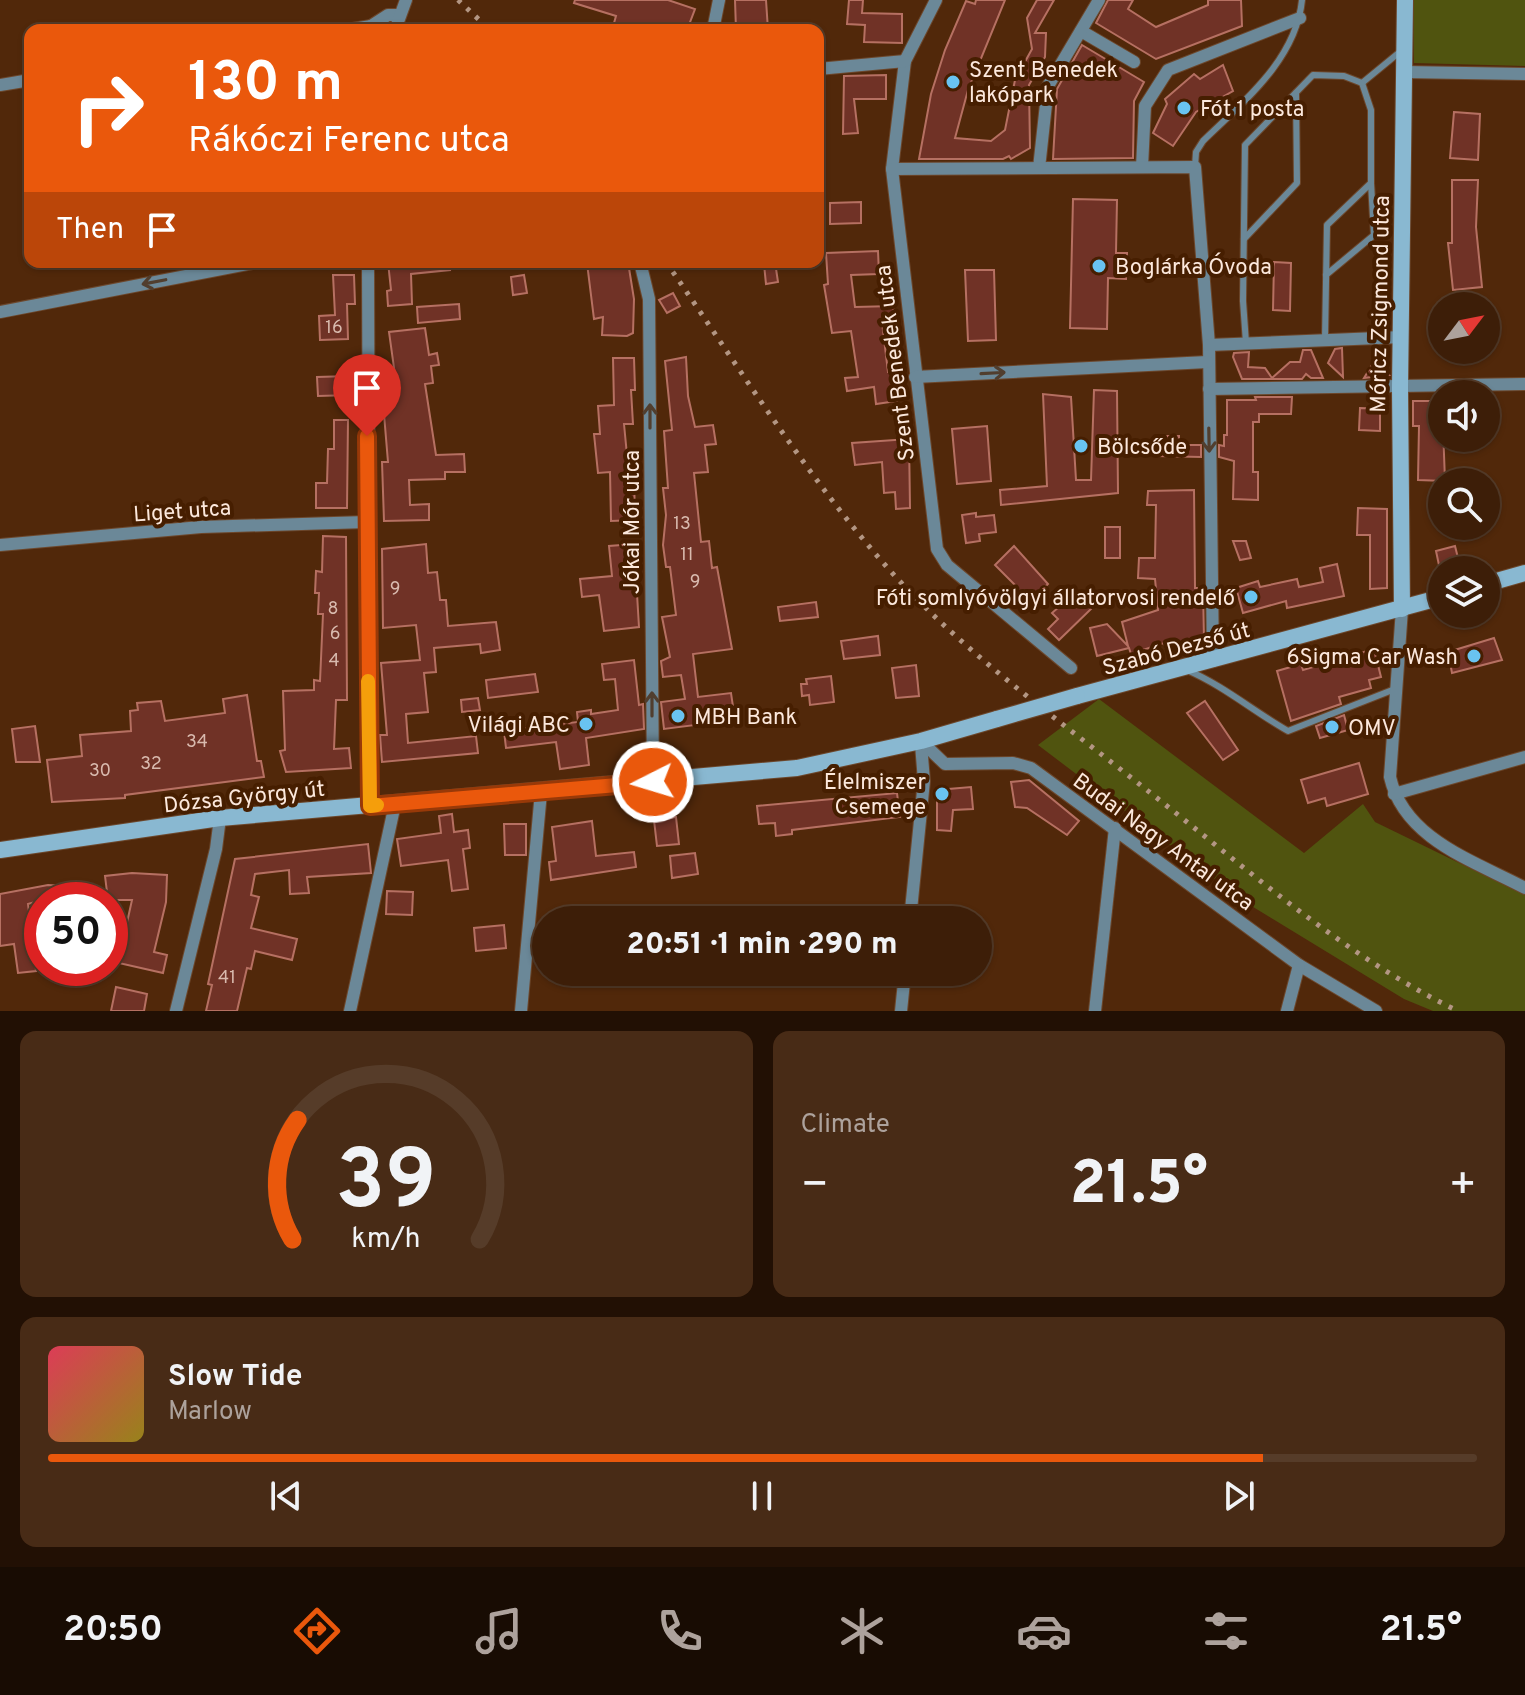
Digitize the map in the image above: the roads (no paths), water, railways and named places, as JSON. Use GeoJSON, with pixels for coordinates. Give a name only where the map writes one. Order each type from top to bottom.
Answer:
{"type":"FeatureCollection","features":[{"type":"Feature","properties":{"kind":"main road","name":"Móricz Zsigmond utca"},"geometry":{"type":"LineString","coordinates":[[1402,609],[1400,388],[1405,0]]}},
{"type":"Feature","properties":{"kind":"main road"},"geometry":{"type":"LineString","coordinates":[[1500,580],[1525,573]]}},
{"type":"Feature","properties":{"kind":"main road","name":"Szabó Dezső út"},"geometry":{"type":"LineString","coordinates":[[921,741],[1428,601]]}},
{"type":"Feature","properties":{"kind":"main road","name":"Dózsa György út"},"geometry":{"type":"LineString","coordinates":[[0,850],[220,818],[797,768],[921,741]]}},
{"type":"Feature","properties":{"kind":"street"},"geometry":{"type":"LineString","coordinates":[[397,24],[406,0]]}},
{"type":"Feature","properties":{"kind":"street"},"geometry":{"type":"LineString","coordinates":[[714,24],[719,0]]}},
{"type":"Feature","properties":{"kind":"street","name":"Szent Benedek utca"},"geometry":{"type":"LineString","coordinates":[[936,0],[905,61],[892,169],[937,549],[947,565],[1071,668]]}},
{"type":"Feature","properties":{"kind":"street"},"geometry":{"type":"LineString","coordinates":[[1039,168],[1048,86],[1099,0]]}},
{"type":"Feature","properties":{"kind":"street"},"geometry":{"type":"LineString","coordinates":[[377,24],[388,15],[399,15]]}},
{"type":"Feature","properties":{"kind":"street"},"geometry":{"type":"LineString","coordinates":[[1142,167],[1145,106],[1168,70],[1300,18]]}},
{"type":"Feature","properties":{"kind":"street"},"geometry":{"type":"LineString","coordinates":[[1081,31],[1134,62]]}},
{"type":"Feature","properties":{"kind":"street"},"geometry":{"type":"LineString","coordinates":[[824,68],[905,61]]}},
{"type":"Feature","properties":{"kind":"street"},"geometry":{"type":"LineString","coordinates":[[1404,72],[1525,74]]}},
{"type":"Feature","properties":{"kind":"street"},"geometry":{"type":"LineString","coordinates":[[0,85],[24,81]]}},
{"type":"Feature","properties":{"kind":"street"},"geometry":{"type":"LineString","coordinates":[[892,169],[1195,167],[1209,345],[1213,661]]}},
{"type":"Feature","properties":{"kind":"street"},"geometry":{"type":"LineString","coordinates":[[0,312],[227,268]]}},
{"type":"Feature","properties":{"kind":"street"},"geometry":{"type":"LineString","coordinates":[[368,268],[366,522],[370,806]]}},
{"type":"Feature","properties":{"kind":"street","name":"Jókai Mór utca"},"geometry":{"type":"LineString","coordinates":[[641,268],[649,299],[653,782]]}},
{"type":"Feature","properties":{"kind":"street"},"geometry":{"type":"LineString","coordinates":[[1209,345],[1402,337]]}},
{"type":"Feature","properties":{"kind":"street"},"geometry":{"type":"LineString","coordinates":[[915,377],[1207,362]]}},
{"type":"Feature","properties":{"kind":"street"},"geometry":{"type":"LineString","coordinates":[[1209,389],[1525,384]]}},
{"type":"Feature","properties":{"kind":"street","name":"Liget utca"},"geometry":{"type":"LineString","coordinates":[[0,545],[201,527],[366,522]]}},
{"type":"Feature","properties":{"kind":"street"},"geometry":{"type":"LineString","coordinates":[[1402,609],[1390,777],[1394,794],[1404,812],[1433,840],[1525,888]]}},
{"type":"Feature","properties":{"kind":"street"},"geometry":{"type":"LineString","coordinates":[[911,906],[924,781],[921,741]]}},
{"type":"Feature","properties":{"kind":"street","name":"Budai Nagy Antal utca"},"geometry":{"type":"LineString","coordinates":[[921,741],[945,764],[1013,763],[1031,768],[1299,965],[1376,1011]]}},
{"type":"Feature","properties":{"kind":"street"},"geometry":{"type":"LineString","coordinates":[[1394,794],[1525,757]]}},
{"type":"Feature","properties":{"kind":"street"},"geometry":{"type":"LineString","coordinates":[[521,1011],[541,792]]}},
{"type":"Feature","properties":{"kind":"street"},"geometry":{"type":"LineString","coordinates":[[350,1011],[395,804]]}},
{"type":"Feature","properties":{"kind":"street"},"geometry":{"type":"LineString","coordinates":[[176,1011],[216,849],[220,818]]}},
{"type":"Feature","properties":{"kind":"street"},"geometry":{"type":"LineString","coordinates":[[1095,1011],[1115,828]]}},
{"type":"Feature","properties":{"kind":"street"},"geometry":{"type":"LineString","coordinates":[[1287,1011],[1299,965]]}},
{"type":"Feature","properties":{"kind":"street"},"geometry":{"type":"LineString","coordinates":[[901,1011],[904,986]]}},
{"type":"Feature","properties":{"kind":"lane"},"geometry":{"type":"LineString","coordinates":[[1195,167],[1196,152],[1203,141],[1271,73],[1300,18],[1302,0]]}},
{"type":"Feature","properties":{"kind":"lane"},"geometry":{"type":"LineString","coordinates":[[1362,83],[1404,49]]}},
{"type":"Feature","properties":{"kind":"lane"},"geometry":{"type":"LineString","coordinates":[[1246,343],[1245,145],[1313,75],[1344,76],[1362,83]]}},
{"type":"Feature","properties":{"kind":"lane"},"geometry":{"type":"LineString","coordinates":[[1326,275],[1374,235],[1371,110],[1362,83]]}},
{"type":"Feature","properties":{"kind":"lane"},"geometry":{"type":"LineString","coordinates":[[1244,239],[1297,183],[1296,93]]}},
{"type":"Feature","properties":{"kind":"lane"},"geometry":{"type":"LineString","coordinates":[[1325,340],[1327,225],[1371,183]]}},
{"type":"Feature","properties":{"kind":"lane"},"geometry":{"type":"LineString","coordinates":[[1184,669],[1219,684],[1248,709],[1288,731],[1395,689]]}},
{"type":"Feature","properties":{"kind":"railway"},"geometry":{"type":"LineString","coordinates":[[458,0],[484,24]]}},
{"type":"Feature","properties":{"kind":"railway"},"geometry":{"type":"LineString","coordinates":[[670,268],[827,494],[886,566],[945,627],[1295,908],[1415,989],[1458,1011]]}},
{"type":"Feature","properties":{"kind":"place","name":"Szent Benedek lakópark"},"geometry":{"type":"Point","coordinates":[953,82]}},
{"type":"Feature","properties":{"kind":"place","name":"Fót 1 posta"},"geometry":{"type":"Point","coordinates":[1184,108]}},
{"type":"Feature","properties":{"kind":"place","name":"Boglárka Óvoda"},"geometry":{"type":"Point","coordinates":[1099,266]}},
{"type":"Feature","properties":{"kind":"place","name":"Bölcsőde"},"geometry":{"type":"Point","coordinates":[1081,446]}},
{"type":"Feature","properties":{"kind":"place","name":"Fóti somlyóvölgyi állatorvosi rendelő"},"geometry":{"type":"Point","coordinates":[1251,597]}},
{"type":"Feature","properties":{"kind":"place","name":"6Sigma Car Wash"},"geometry":{"type":"Point","coordinates":[1474,656]}},
{"type":"Feature","properties":{"kind":"place","name":"MBH Bank"},"geometry":{"type":"Point","coordinates":[678,716]}},
{"type":"Feature","properties":{"kind":"place","name":"Világi ABC"},"geometry":{"type":"Point","coordinates":[586,724]}},
{"type":"Feature","properties":{"kind":"place","name":"OMV"},"geometry":{"type":"Point","coordinates":[1332,727]}},
{"type":"Feature","properties":{"kind":"place","name":"Élelmiszer Csemege"},"geometry":{"type":"Point","coordinates":[942,794]}}]}
